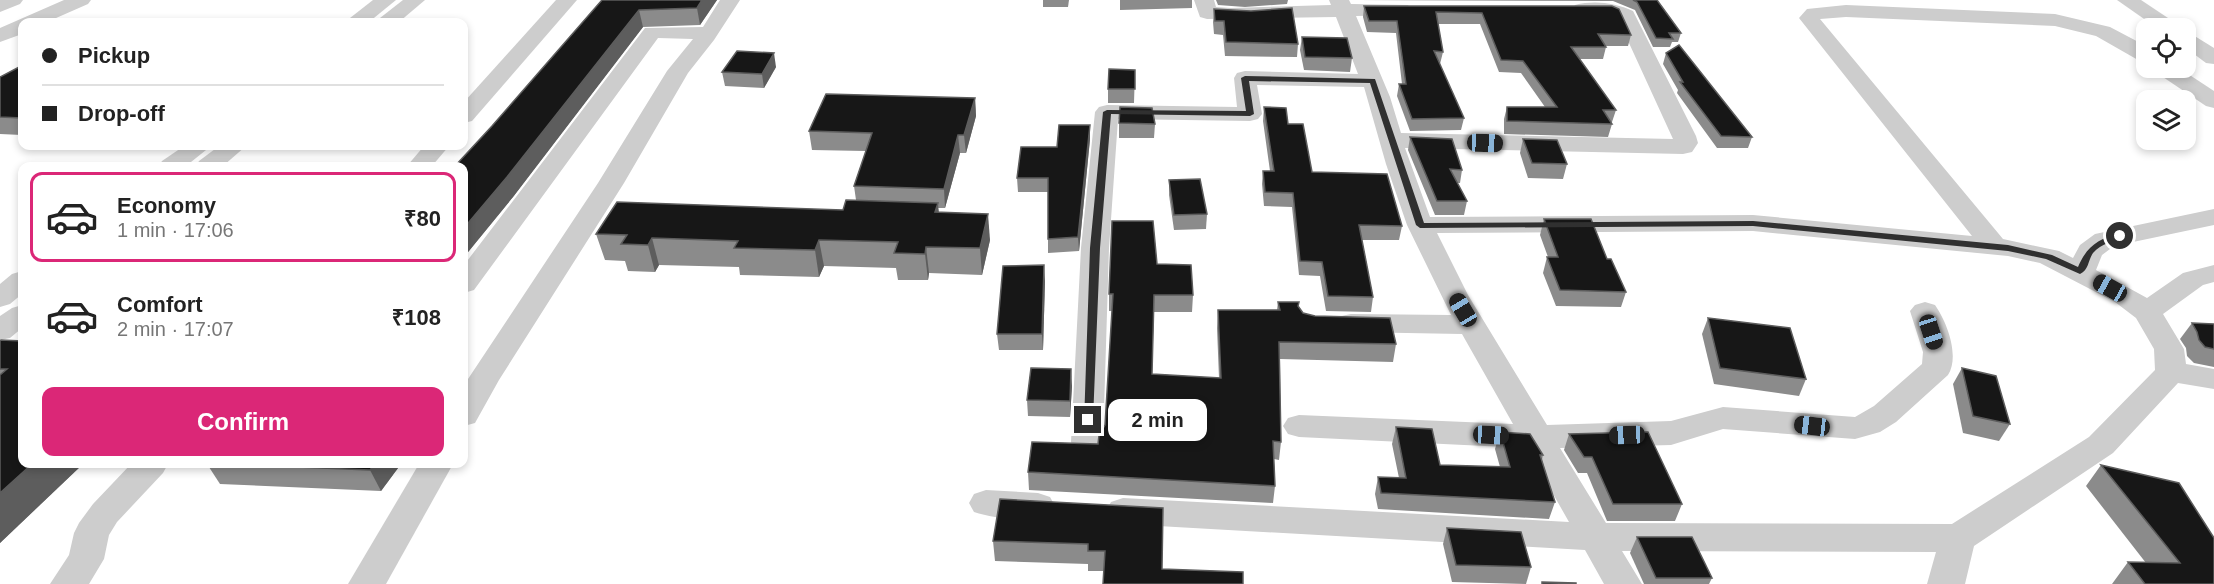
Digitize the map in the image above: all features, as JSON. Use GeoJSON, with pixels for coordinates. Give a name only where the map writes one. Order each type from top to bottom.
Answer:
{"type":"FeatureCollection","features":[{"type":"Feature","properties":{"kind":"street"},"geometry":{"type":"LineString","coordinates":[[0,6],[13,0]]}},
{"type":"Feature","properties":{"kind":"street"},"geometry":{"type":"LineString","coordinates":[[40,18],[81,0]]}},
{"type":"Feature","properties":{"kind":"street"},"geometry":{"type":"LineString","coordinates":[[362,18],[386,0]]}},
{"type":"Feature","properties":{"kind":"street"},"geometry":{"type":"LineString","coordinates":[[392,18],[415,0]]}},
{"type":"Feature","properties":{"kind":"street"},"geometry":{"type":"LineString","coordinates":[[468,111],[567,0]]}},
{"type":"Feature","properties":{"kind":"street"},"geometry":{"type":"LineString","coordinates":[[468,401],[474,379],[597,206],[678,71],[709,33],[730,0]]}},
{"type":"Feature","properties":{"kind":"street"},"geometry":{"type":"LineString","coordinates":[[1204,0],[1207,13],[1245,15],[1341,4],[1425,9]]}},
{"type":"Feature","properties":{"kind":"street"},"geometry":{"type":"LineString","coordinates":[[2127,0],[2155,18]]}},
{"type":"Feature","properties":{"kind":"street"},"geometry":{"type":"LineString","coordinates":[[1341,4],[1373,81],[1420,225],[1454,295],[1623,584]]}},
{"type":"Feature","properties":{"kind":"street"},"geometry":{"type":"LineString","coordinates":[[1391,140],[1683,147],[1686,143],[1684,136],[1626,15],[1612,9],[1565,9]]}},
{"type":"Feature","properties":{"kind":"street"},"geometry":{"type":"LineString","coordinates":[[1995,247],[1809,18],[1814,13],[1846,11],[2055,20],[2087,25],[2116,35],[2136,48]]}},
{"type":"Feature","properties":{"kind":"street"},"geometry":{"type":"LineString","coordinates":[[0,36],[18,28]]}},
{"type":"Feature","properties":{"kind":"street"},"geometry":{"type":"LineString","coordinates":[[468,279],[652,32],[709,33]]}},
{"type":"Feature","properties":{"kind":"street"},"geometry":{"type":"LineString","coordinates":[[2196,46],[2214,58]]}},
{"type":"Feature","properties":{"kind":"street"},"geometry":{"type":"LineString","coordinates":[[1087,442],[1095,248],[1107,112],[1250,114],[1245,78],[1373,81]]}},
{"type":"Feature","properties":{"kind":"street"},"geometry":{"type":"LineString","coordinates":[[2180,78],[2214,101]]}},
{"type":"Feature","properties":{"kind":"street"},"geometry":{"type":"LineString","coordinates":[[177,162],[193,150]]}},
{"type":"Feature","properties":{"kind":"street"},"geometry":{"type":"LineString","coordinates":[[212,162],[229,150]]}},
{"type":"Feature","properties":{"kind":"street"},"geometry":{"type":"LineString","coordinates":[[423,162],[433,150]]}},
{"type":"Feature","properties":{"kind":"street"},"geometry":{"type":"LineString","coordinates":[[597,206],[629,207]]}},
{"type":"Feature","properties":{"kind":"street"},"geometry":{"type":"LineString","coordinates":[[2080,272],[2090,251],[2105,240],[2214,217]]}},
{"type":"Feature","properties":{"kind":"street"},"geometry":{"type":"LineString","coordinates":[[986,503],[1596,537],[1958,538],[2101,445],[2171,372],[2169,349],[2147,312],[2125,296],[2049,257],[1995,247],[1753,223],[1420,225]]}},
{"type":"Feature","properties":{"kind":"street"},"geometry":{"type":"LineString","coordinates":[[2147,312],[2193,279],[2214,273]]}},
{"type":"Feature","properties":{"kind":"street"},"geometry":{"type":"LineString","coordinates":[[0,298],[18,283]]}},
{"type":"Feature","properties":{"kind":"street"},"geometry":{"type":"LineString","coordinates":[[1299,426],[1539,437],[1649,435],[1671,432],[1723,418],[1855,428],[1869,424],[1885,414],[1937,368],[1938,352],[1925,311]]}},
{"type":"Feature","properties":{"kind":"street"},"geometry":{"type":"LineString","coordinates":[[0,332],[18,317]]}},
{"type":"Feature","properties":{"kind":"street"},"geometry":{"type":"LineString","coordinates":[[1324,323],[1472,326]]}},
{"type":"Feature","properties":{"kind":"street"},"geometry":{"type":"LineString","coordinates":[[2171,372],[2214,380]]}},
{"type":"Feature","properties":{"kind":"street"},"geometry":{"type":"LineString","coordinates":[[69,584],[86,559],[92,533],[105,513],[147,468]]}},
{"type":"Feature","properties":{"kind":"street"},"geometry":{"type":"LineString","coordinates":[[367,584],[434,468]]}},
{"type":"Feature","properties":{"kind":"street"},"geometry":{"type":"LineString","coordinates":[[1946,584],[1958,538]]}},
{"type":"Feature","properties":{"kind":"building"},"geometry":{"type":"Polygon","coordinates":[[[602,0],[702,0],[697,8],[639,10],[468,223],[468,162],[459,162],[602,0]]]}},
{"type":"Feature","properties":{"kind":"building"},"geometry":{"type":"Polygon","coordinates":[[[1633,0],[1657,0],[1681,33],[1669,33],[1673,39],[1656,38],[1637,2],[1633,0]]]}},
{"type":"Feature","properties":{"kind":"building"},"geometry":{"type":"Polygon","coordinates":[[[1364,6],[1612,6],[1619,9],[1631,35],[1598,34],[1606,47],[1571,47],[1616,110],[1603,110],[1612,124],[1507,121],[1507,107],[1557,107],[1523,61],[1501,60],[1482,13],[1436,12],[1443,52],[1434,51],[1464,118],[1412,119],[1399,84],[1406,84],[1397,21],[1369,21],[1364,6]]]}},
{"type":"Feature","properties":{"kind":"building"},"geometry":{"type":"Polygon","coordinates":[[[1292,8],[1298,44],[1226,42],[1224,21],[1215,21],[1214,9],[1251,11],[1292,8]]]}},
{"type":"Feature","properties":{"kind":"building"},"geometry":{"type":"Polygon","coordinates":[[[1302,37],[1347,38],[1352,58],[1305,57],[1302,37]]]}},
{"type":"Feature","properties":{"kind":"building"},"geometry":{"type":"Polygon","coordinates":[[[1679,45],[1752,137],[1721,136],[1680,82],[1683,82],[1666,53],[1679,45]]]}},
{"type":"Feature","properties":{"kind":"building"},"geometry":{"type":"Polygon","coordinates":[[[737,51],[774,53],[762,74],[722,72],[737,51]]]}},
{"type":"Feature","properties":{"kind":"building"},"geometry":{"type":"Polygon","coordinates":[[[18,68],[18,118],[0,117],[0,77],[18,68]]]}},
{"type":"Feature","properties":{"kind":"building"},"geometry":{"type":"Polygon","coordinates":[[[1109,69],[1135,70],[1135,89],[1108,89],[1109,69]]]}},
{"type":"Feature","properties":{"kind":"building"},"geometry":{"type":"Polygon","coordinates":[[[826,94],[975,98],[964,135],[958,135],[944,189],[854,186],[872,133],[809,131],[826,94]]]}},
{"type":"Feature","properties":{"kind":"building"},"geometry":{"type":"Polygon","coordinates":[[[1120,107],[1152,108],[1155,124],[1119,123],[1120,107]]]}},
{"type":"Feature","properties":{"kind":"building"},"geometry":{"type":"Polygon","coordinates":[[[1264,107],[1286,108],[1288,124],[1303,124],[1312,172],[1387,174],[1402,226],[1359,225],[1373,297],[1328,296],[1322,262],[1300,261],[1293,193],[1265,192],[1263,171],[1274,171],[1264,107]]]}},
{"type":"Feature","properties":{"kind":"building"},"geometry":{"type":"Polygon","coordinates":[[[1059,125],[1090,125],[1078,237],[1048,239],[1048,178],[1017,178],[1021,147],[1057,147],[1059,125]]]}},
{"type":"Feature","properties":{"kind":"building"},"geometry":{"type":"Polygon","coordinates":[[[1410,137],[1452,139],[1462,170],[1450,169],[1467,201],[1437,201],[1410,137]]]}},
{"type":"Feature","properties":{"kind":"building"},"geometry":{"type":"Polygon","coordinates":[[[1523,139],[1557,140],[1567,164],[1532,163],[1523,139]]]}},
{"type":"Feature","properties":{"kind":"building"},"geometry":{"type":"Polygon","coordinates":[[[1200,179],[1207,214],[1174,215],[1169,180],[1200,179]]]}},
{"type":"Feature","properties":{"kind":"building"},"geometry":{"type":"Polygon","coordinates":[[[846,200],[938,203],[935,212],[988,214],[980,248],[926,247],[925,254],[894,253],[898,242],[819,240],[815,250],[734,248],[738,241],[652,238],[648,245],[621,244],[627,235],[596,234],[617,202],[843,210],[846,200]]]}},
{"type":"Feature","properties":{"kind":"building"},"geometry":{"type":"Polygon","coordinates":[[[1544,219],[1591,219],[1607,259],[1611,259],[1626,292],[1560,290],[1547,257],[1558,257],[1544,219]]]}},
{"type":"Feature","properties":{"kind":"building"},"geometry":{"type":"Polygon","coordinates":[[[1112,221],[1153,221],[1157,264],[1191,265],[1193,295],[1154,295],[1152,374],[1221,378],[1218,310],[1280,310],[1278,302],[1299,302],[1298,306],[1303,313],[1315,316],[1390,318],[1396,344],[1279,342],[1281,442],[1273,441],[1275,486],[1028,472],[1032,442],[1098,444],[1099,435],[1105,425],[1113,294],[1109,294],[1112,221]]]}},
{"type":"Feature","properties":{"kind":"building"},"geometry":{"type":"Polygon","coordinates":[[[1044,265],[1042,334],[997,334],[1003,266],[1044,265]]]}},
{"type":"Feature","properties":{"kind":"building"},"geometry":{"type":"Polygon","coordinates":[[[1708,318],[1790,328],[1806,379],[1720,368],[1708,318]]]}},
{"type":"Feature","properties":{"kind":"building"},"geometry":{"type":"Polygon","coordinates":[[[2192,323],[2214,324],[2214,349],[2205,347],[2199,340],[2192,323]]]}},
{"type":"Feature","properties":{"kind":"building"},"geometry":{"type":"Polygon","coordinates":[[[0,341],[18,341],[18,468],[28,468],[0,493],[0,375],[7,369],[0,369],[0,341]]]}},
{"type":"Feature","properties":{"kind":"building"},"geometry":{"type":"Polygon","coordinates":[[[1031,368],[1071,369],[1070,401],[1027,400],[1031,368]]]}},
{"type":"Feature","properties":{"kind":"building"},"geometry":{"type":"Polygon","coordinates":[[[1962,368],[1996,376],[2010,424],[1973,416],[1962,368]]]}},
{"type":"Feature","properties":{"kind":"building"},"geometry":{"type":"Polygon","coordinates":[[[1396,427],[1432,429],[1440,465],[1510,467],[1500,432],[1530,434],[1543,455],[1540,455],[1555,502],[1381,493],[1378,477],[1406,478],[1396,427]]]}},
{"type":"Feature","properties":{"kind":"building"},"geometry":{"type":"Polygon","coordinates":[[[1648,432],[1682,504],[1613,504],[1592,457],[1584,457],[1569,434],[1648,432]]]}},
{"type":"Feature","properties":{"kind":"building"},"geometry":{"type":"Polygon","coordinates":[[[2101,465],[2179,483],[2214,538],[2214,584],[2145,584],[2128,562],[2180,563],[2101,465]]]}},
{"type":"Feature","properties":{"kind":"building"},"geometry":{"type":"Polygon","coordinates":[[[322,468],[372,468],[370,470],[322,468]]]}},
{"type":"Feature","properties":{"kind":"building"},"geometry":{"type":"Polygon","coordinates":[[[1000,499],[1163,508],[1162,569],[1243,572],[1243,584],[1103,584],[1105,551],[1088,551],[1088,544],[993,541],[1000,499]]]}},
{"type":"Feature","properties":{"kind":"building"},"geometry":{"type":"Polygon","coordinates":[[[1447,528],[1521,532],[1531,567],[1456,565],[1447,528]]]}},
{"type":"Feature","properties":{"kind":"building"},"geometry":{"type":"Polygon","coordinates":[[[1637,537],[1692,537],[1712,578],[1656,578],[1637,537]]]}},
{"type":"Feature","properties":{"kind":"building"},"geometry":{"type":"Polygon","coordinates":[[[1542,582],[1576,583],[1576,584],[1542,584],[1542,582]]]}},
{"type":"Feature","properties":{"kind":"route"},"geometry":{"type":"LineString","coordinates":[[1088,420],[1095,248],[1107,112],[1250,114],[1245,78],[1373,81],[1398,164],[1420,225],[1753,223],[2008,248],[2049,257],[2080,272],[2090,251],[2105,240],[2120,236]]}}]}
